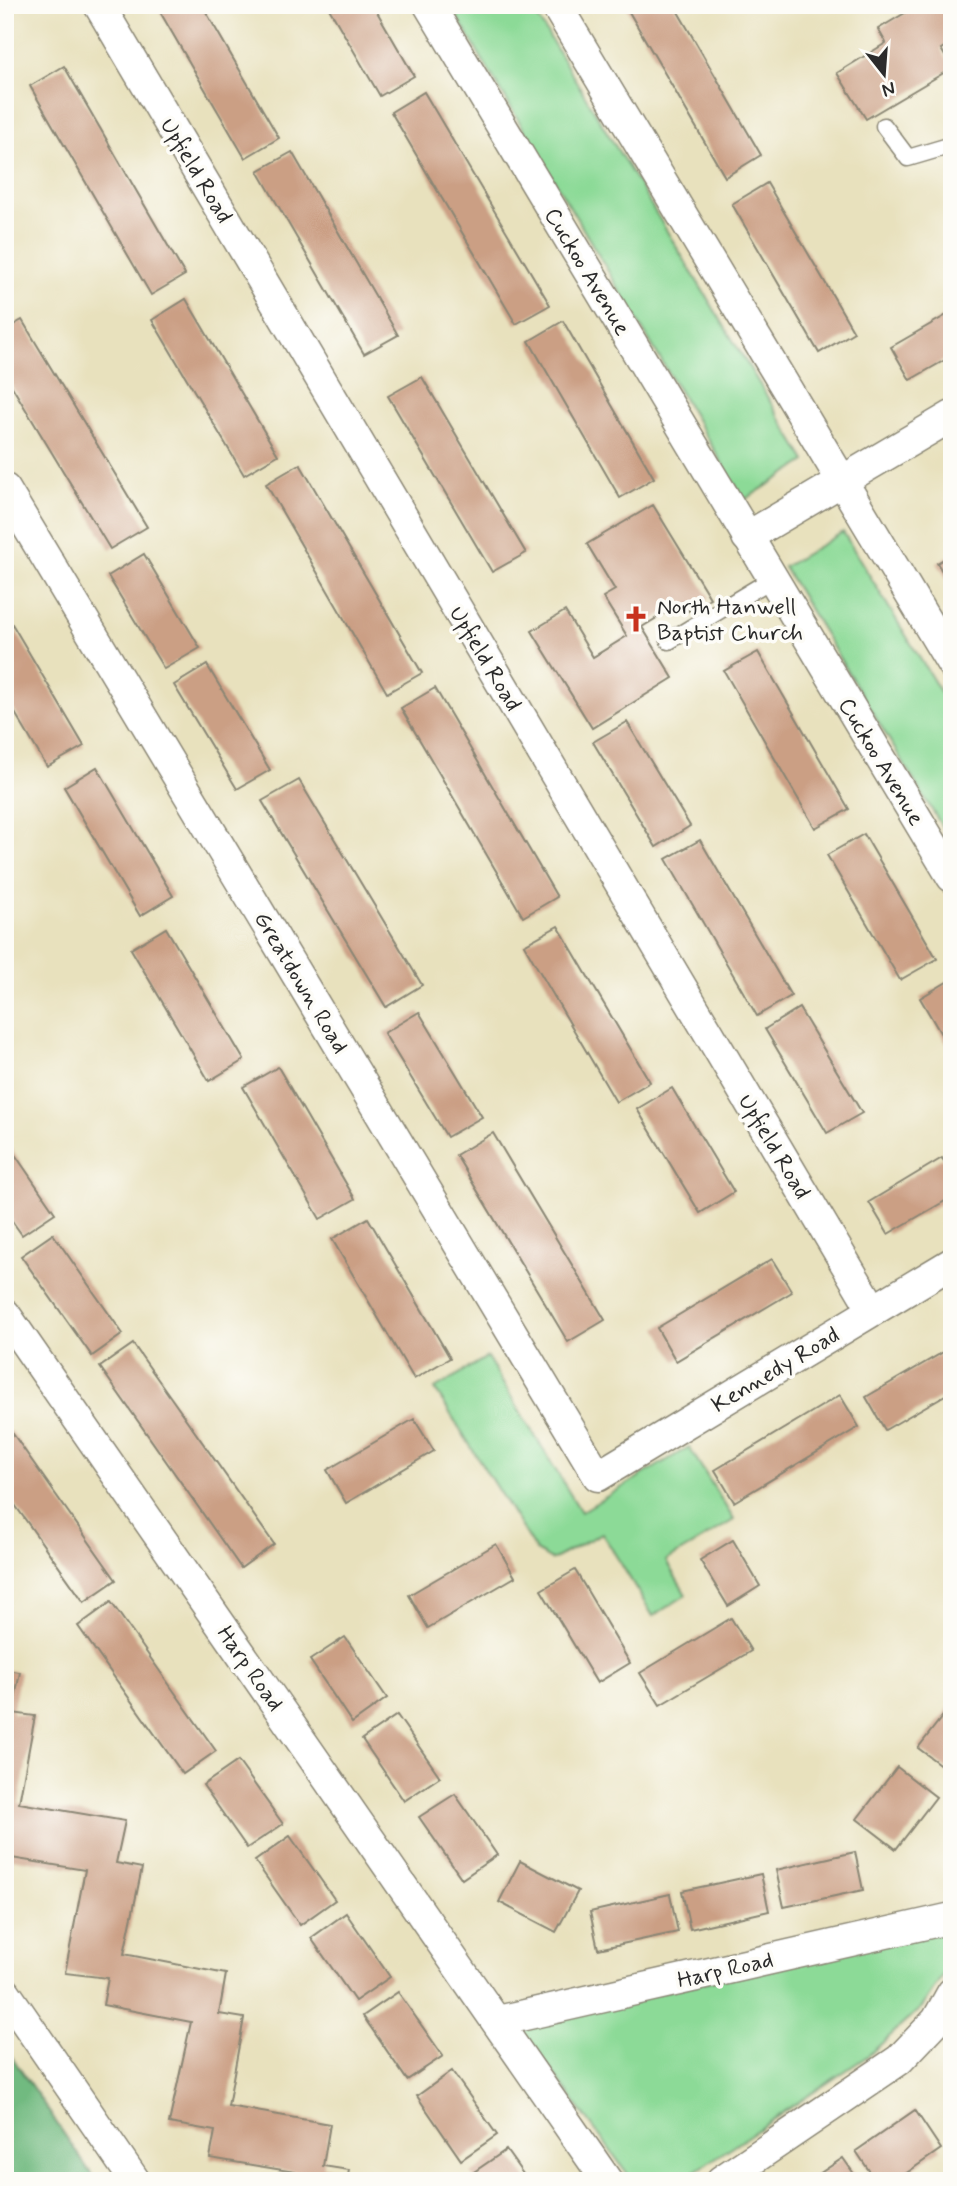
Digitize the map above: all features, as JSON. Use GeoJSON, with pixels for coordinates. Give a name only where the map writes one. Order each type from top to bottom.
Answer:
{"type":"FeatureCollection","features":[{"type":"Feature","properties":{"kind":"street","name":"Upfield Road"},"geometry":{"type":"LineString","coordinates":[[99,5],[873,1310]]}},
{"type":"Feature","properties":{"kind":"street","name":"Cuckoo Avenue"},"geometry":{"type":"LineString","coordinates":[[429,5],[952,877]]}},
{"type":"Feature","properties":{"kind":"street"},"geometry":{"type":"LineString","coordinates":[[556,5],[952,664]]}},
{"type":"Feature","properties":{"kind":"street"},"geometry":{"type":"LineString","coordinates":[[747,537],[952,416]]}},
{"type":"Feature","properties":{"kind":"street","name":"Greatdown Road"},"geometry":{"type":"LineString","coordinates":[[5,489],[598,1476]]}},
{"type":"Feature","properties":{"kind":"street","name":"Kennedy Road"},"geometry":{"type":"LineString","coordinates":[[598,1476],[952,1263]]}},
{"type":"Feature","properties":{"kind":"street","name":"Harp Road"},"geometry":{"type":"LineString","coordinates":[[5,1314],[607,2181]]}},
{"type":"Feature","properties":{"kind":"street","name":"Harp Road"},"geometry":{"type":"LineString","coordinates":[[498,2021],[952,1917]]}},
{"type":"Feature","properties":{"kind":"street"},"geometry":{"type":"LineString","coordinates":[[5,1992],[135,2181]]}},
{"type":"Feature","properties":{"kind":"street"},"geometry":{"type":"LineString","coordinates":[[721,2181],[899,2060],[937,2020],[952,1993]]}},
{"type":"Feature","properties":{"kind":"lane"},"geometry":{"type":"LineString","coordinates":[[884,126],[908,158],[952,145]]}},
{"type":"Feature","properties":{"kind":"lane"},"geometry":{"type":"LineString","coordinates":[[669,641],[772,579]]}},
{"type":"Feature","properties":{"kind":"green space"},"geometry":{"type":"Polygon","coordinates":[[[450,5],[530,5],[806,461],[744,500],[450,5]]]}},
{"type":"Feature","properties":{"kind":"green space"},"geometry":{"type":"Polygon","coordinates":[[[843,532],[952,711],[952,843],[784,567],[843,532]]]}},
{"type":"Feature","properties":{"kind":"green space"},"geometry":{"type":"Polygon","coordinates":[[[487,1357],[581,1512],[689,1447],[734,1520],[666,1561],[686,1595],[653,1616],[602,1533],[552,1560],[536,1551],[435,1389],[487,1357]]]}},
{"type":"Feature","properties":{"kind":"green space"},"geometry":{"type":"Polygon","coordinates":[[[952,1927],[948,1967],[923,2006],[869,2055],[681,2181],[633,2181],[517,2024],[952,1927]]]}},
{"type":"Feature","properties":{"kind":"green space"},"geometry":{"type":"Polygon","coordinates":[[[5,2047],[96,2181],[5,2181],[5,2047]]]}},
{"type":"Feature","properties":{"kind":"building"},"geometry":{"type":"Polygon","coordinates":[[[156,5],[202,5],[279,138],[245,158],[156,5]]]}},
{"type":"Feature","properties":{"kind":"building"},"geometry":{"type":"Polygon","coordinates":[[[327,5],[373,5],[414,76],[380,96],[327,5]]]}},
{"type":"Feature","properties":{"kind":"building"},"geometry":{"type":"Polygon","coordinates":[[[625,5],[674,5],[761,155],[725,177],[625,5]]]}},
{"type":"Feature","properties":{"kind":"building"},"geometry":{"type":"Polygon","coordinates":[[[907,5],[952,5],[952,42],[941,49],[952,68],[866,119],[837,73],[886,43],[878,29],[910,10],[907,5]]]}},
{"type":"Feature","properties":{"kind":"building"},"geometry":{"type":"Polygon","coordinates":[[[64,66],[185,275],[151,295],[30,86],[64,66]]]}},
{"type":"Feature","properties":{"kind":"building"},"geometry":{"type":"Polygon","coordinates":[[[424,92],[550,305],[516,324],[391,112],[424,92]]]}},
{"type":"Feature","properties":{"kind":"building"},"geometry":{"type":"Polygon","coordinates":[[[292,152],[398,335],[364,354],[258,171],[292,152]]]}},
{"type":"Feature","properties":{"kind":"building"},"geometry":{"type":"Polygon","coordinates":[[[767,183],[854,332],[819,353],[732,204],[767,183]]]}},
{"type":"Feature","properties":{"kind":"building"},"geometry":{"type":"Polygon","coordinates":[[[186,299],[278,455],[244,475],[152,320],[186,299]]]}},
{"type":"Feature","properties":{"kind":"building"},"geometry":{"type":"Polygon","coordinates":[[[952,312],[952,356],[910,380],[891,347],[952,312]]]}},
{"type":"Feature","properties":{"kind":"building"},"geometry":{"type":"Polygon","coordinates":[[[22,320],[147,527],[110,549],[5,375],[5,330],[22,320]]]}},
{"type":"Feature","properties":{"kind":"building"},"geometry":{"type":"Polygon","coordinates":[[[563,321],[654,478],[620,498],[529,341],[563,321]]]}},
{"type":"Feature","properties":{"kind":"building"},"geometry":{"type":"Polygon","coordinates":[[[422,377],[526,553],[492,572],[388,396],[422,377]]]}},
{"type":"Feature","properties":{"kind":"building"},"geometry":{"type":"Polygon","coordinates":[[[300,464],[422,673],[387,693],[266,484],[300,464]]]}},
{"type":"Feature","properties":{"kind":"building","name":"North Hanwell Baptist Church"},"geometry":{"type":"Polygon","coordinates":[[[653,505],[710,598],[688,611],[683,602],[642,627],[673,678],[592,728],[532,631],[565,611],[593,657],[627,636],[603,597],[615,590],[587,544],[653,505]]]}},
{"type":"Feature","properties":{"kind":"building"},"geometry":{"type":"Polygon","coordinates":[[[144,554],[200,648],[164,669],[108,576],[144,554]]]}},
{"type":"Feature","properties":{"kind":"building"},"geometry":{"type":"Polygon","coordinates":[[[952,554],[952,587],[937,563],[952,554]]]}},
{"type":"Feature","properties":{"kind":"building"},"geometry":{"type":"Polygon","coordinates":[[[5,612],[84,746],[47,767],[5,696],[5,612]]]}},
{"type":"Feature","properties":{"kind":"building"},"geometry":{"type":"Polygon","coordinates":[[[758,652],[849,809],[815,828],[724,671],[758,652]]]}},
{"type":"Feature","properties":{"kind":"building"},"geometry":{"type":"Polygon","coordinates":[[[207,665],[270,770],[237,789],[174,685],[207,665]]]}},
{"type":"Feature","properties":{"kind":"building"},"geometry":{"type":"Polygon","coordinates":[[[435,688],[557,897],[523,917],[401,708],[435,688]]]}},
{"type":"Feature","properties":{"kind":"building"},"geometry":{"type":"Polygon","coordinates":[[[627,722],[690,826],[656,847],[593,742],[627,722]]]}},
{"type":"Feature","properties":{"kind":"building"},"geometry":{"type":"Polygon","coordinates":[[[97,767],[173,896],[140,916],[64,787],[97,767]]]}},
{"type":"Feature","properties":{"kind":"building"},"geometry":{"type":"Polygon","coordinates":[[[299,780],[422,985],[386,1007],[262,801],[299,780]]]}},
{"type":"Feature","properties":{"kind":"building"},"geometry":{"type":"Polygon","coordinates":[[[864,834],[937,959],[900,980],[827,855],[864,834]]]}},
{"type":"Feature","properties":{"kind":"building"},"geometry":{"type":"Polygon","coordinates":[[[700,840],[791,996],[757,1016],[666,859],[700,840]]]}},
{"type":"Feature","properties":{"kind":"building"},"geometry":{"type":"Polygon","coordinates":[[[558,926],[650,1082],[616,1102],[524,945],[558,926]]]}},
{"type":"Feature","properties":{"kind":"building"},"geometry":{"type":"Polygon","coordinates":[[[166,928],[244,1060],[209,1081],[131,949],[166,928]]]}},
{"type":"Feature","properties":{"kind":"building"},"geometry":{"type":"Polygon","coordinates":[[[952,979],[952,1053],[920,998],[952,979]]]}},
{"type":"Feature","properties":{"kind":"building"},"geometry":{"type":"Polygon","coordinates":[[[799,1008],[862,1113],[827,1133],[765,1029],[799,1008]]]}},
{"type":"Feature","properties":{"kind":"building"},"geometry":{"type":"Polygon","coordinates":[[[419,1012],[482,1117],[447,1137],[384,1033],[419,1012]]]}},
{"type":"Feature","properties":{"kind":"building"},"geometry":{"type":"Polygon","coordinates":[[[278,1067],[355,1199],[320,1219],[243,1087],[278,1067]]]}},
{"type":"Feature","properties":{"kind":"building"},"geometry":{"type":"Polygon","coordinates":[[[672,1088],[734,1192],[700,1213],[637,1109],[672,1088]]]}},
{"type":"Feature","properties":{"kind":"building"},"geometry":{"type":"Polygon","coordinates":[[[493,1133],[605,1320],[568,1342],[456,1155],[493,1133]]]}},
{"type":"Feature","properties":{"kind":"building"},"geometry":{"type":"Polygon","coordinates":[[[5,1140],[55,1213],[22,1235],[5,1211],[5,1140]]]}},
{"type":"Feature","properties":{"kind":"building"},"geometry":{"type":"Polygon","coordinates":[[[942,1158],[952,1174],[952,1197],[888,1234],[869,1202],[942,1158]]]}},
{"type":"Feature","properties":{"kind":"building"},"geometry":{"type":"Polygon","coordinates":[[[368,1218],[450,1358],[414,1379],[332,1239],[368,1218]]]}},
{"type":"Feature","properties":{"kind":"building"},"geometry":{"type":"Polygon","coordinates":[[[53,1234],[123,1334],[92,1356],[21,1256],[53,1234]]]}},
{"type":"Feature","properties":{"kind":"building"},"geometry":{"type":"Polygon","coordinates":[[[772,1259],[792,1292],[676,1361],[657,1328],[772,1259]]]}},
{"type":"Feature","properties":{"kind":"building"},"geometry":{"type":"Polygon","coordinates":[[[133,1344],[274,1544],[241,1568],[100,1367],[133,1344]]]}},
{"type":"Feature","properties":{"kind":"building"},"geometry":{"type":"Polygon","coordinates":[[[952,1347],[952,1391],[885,1430],[866,1397],[952,1347]]]}},
{"type":"Feature","properties":{"kind":"building"},"geometry":{"type":"Polygon","coordinates":[[[840,1395],[859,1427],[734,1502],[715,1470],[840,1395]]]}},
{"type":"Feature","properties":{"kind":"building"},"geometry":{"type":"Polygon","coordinates":[[[414,1419],[434,1451],[346,1503],[327,1470],[414,1419]]]}},
{"type":"Feature","properties":{"kind":"building"},"geometry":{"type":"Polygon","coordinates":[[[11,1431],[116,1580],[84,1602],[5,1491],[5,1435],[11,1431]]]}},
{"type":"Feature","properties":{"kind":"building"},"geometry":{"type":"Polygon","coordinates":[[[733,1540],[760,1586],[728,1606],[700,1560],[733,1540]]]}},
{"type":"Feature","properties":{"kind":"building"},"geometry":{"type":"Polygon","coordinates":[[[496,1544],[515,1577],[428,1628],[409,1595],[496,1544]]]}},
{"type":"Feature","properties":{"kind":"building"},"geometry":{"type":"Polygon","coordinates":[[[575,1570],[630,1663],[597,1683],[541,1590],[575,1570]]]}},
{"type":"Feature","properties":{"kind":"building"},"geometry":{"type":"Polygon","coordinates":[[[111,1602],[216,1751],[183,1774],[78,1626],[111,1602]]]}},
{"type":"Feature","properties":{"kind":"building"},"geometry":{"type":"Polygon","coordinates":[[[731,1618],[751,1651],[660,1705],[640,1673],[731,1618]]]}},
{"type":"Feature","properties":{"kind":"building"},"geometry":{"type":"Polygon","coordinates":[[[345,1637],[387,1698],[352,1723],[310,1660],[345,1637]]]}},
{"type":"Feature","properties":{"kind":"building"},"geometry":{"type":"Polygon","coordinates":[[[5,1670],[20,1672],[12,1713],[35,1716],[19,1803],[125,1821],[116,1863],[142,1868],[124,1954],[226,1974],[219,2014],[244,2018],[228,2106],[330,2124],[323,2166],[349,2170],[347,2181],[293,2181],[295,2172],[210,2158],[215,2131],[169,2123],[191,2022],[103,2005],[108,1978],[65,1973],[85,1870],[5,1857],[5,1670]]]}},
{"type":"Feature","properties":{"kind":"building"},"geometry":{"type":"Polygon","coordinates":[[[952,1704],[952,1762],[946,1769],[918,1748],[952,1704]]]}},
{"type":"Feature","properties":{"kind":"building"},"geometry":{"type":"Polygon","coordinates":[[[397,1715],[440,1777],[404,1801],[362,1739],[397,1715]]]}},
{"type":"Feature","properties":{"kind":"building"},"geometry":{"type":"Polygon","coordinates":[[[238,1761],[283,1824],[247,1848],[203,1785],[238,1761]]]}},
{"type":"Feature","properties":{"kind":"building"},"geometry":{"type":"Polygon","coordinates":[[[897,1767],[936,1797],[896,1849],[857,1819],[897,1767]]]}},
{"type":"Feature","properties":{"kind":"building"},"geometry":{"type":"Polygon","coordinates":[[[455,1794],[497,1855],[462,1879],[419,1817],[455,1794]]]}},
{"type":"Feature","properties":{"kind":"building"},"geometry":{"type":"Polygon","coordinates":[[[290,1836],[335,1900],[300,1925],[255,1861],[290,1836]]]}},
{"type":"Feature","properties":{"kind":"building"},"geometry":{"type":"Polygon","coordinates":[[[855,1852],[863,1890],[784,1907],[776,1870],[855,1852]]]}},
{"type":"Feature","properties":{"kind":"building"},"geometry":{"type":"Polygon","coordinates":[[[520,1861],[578,1891],[556,1932],[499,1902],[520,1861]]]}},
{"type":"Feature","properties":{"kind":"building"},"geometry":{"type":"Polygon","coordinates":[[[761,1874],[769,1911],[690,1929],[682,1891],[761,1874]]]}},
{"type":"Feature","properties":{"kind":"building"},"geometry":{"type":"Polygon","coordinates":[[[670,1894],[678,1932],[598,1949],[590,1912],[670,1894]]]}},
{"type":"Feature","properties":{"kind":"building"},"geometry":{"type":"Polygon","coordinates":[[[346,1913],[390,1977],[355,2001],[311,1938],[346,1913]]]}},
{"type":"Feature","properties":{"kind":"building"},"geometry":{"type":"Polygon","coordinates":[[[398,1992],[443,2056],[407,2080],[363,2016],[398,1992]]]}},
{"type":"Feature","properties":{"kind":"building"},"geometry":{"type":"Polygon","coordinates":[[[452,2071],[497,2135],[461,2160],[417,2096],[452,2071]]]}},
{"type":"Feature","properties":{"kind":"building"},"geometry":{"type":"Polygon","coordinates":[[[915,2110],[941,2149],[895,2181],[876,2181],[856,2151],[915,2110]]]}},
{"type":"Feature","properties":{"kind":"building"},"geometry":{"type":"Polygon","coordinates":[[[506,2150],[528,2181],[476,2181],[471,2174],[506,2150]]]}},
{"type":"Feature","properties":{"kind":"building"},"geometry":{"type":"Polygon","coordinates":[[[843,2158],[859,2181],[810,2181],[813,2178],[843,2158]]]}},
{"type":"Feature","properties":{"kind":"place","name":"North Hanwell Baptist Church"},"geometry":{"type":"Point","coordinates":[636,619]}}]}
